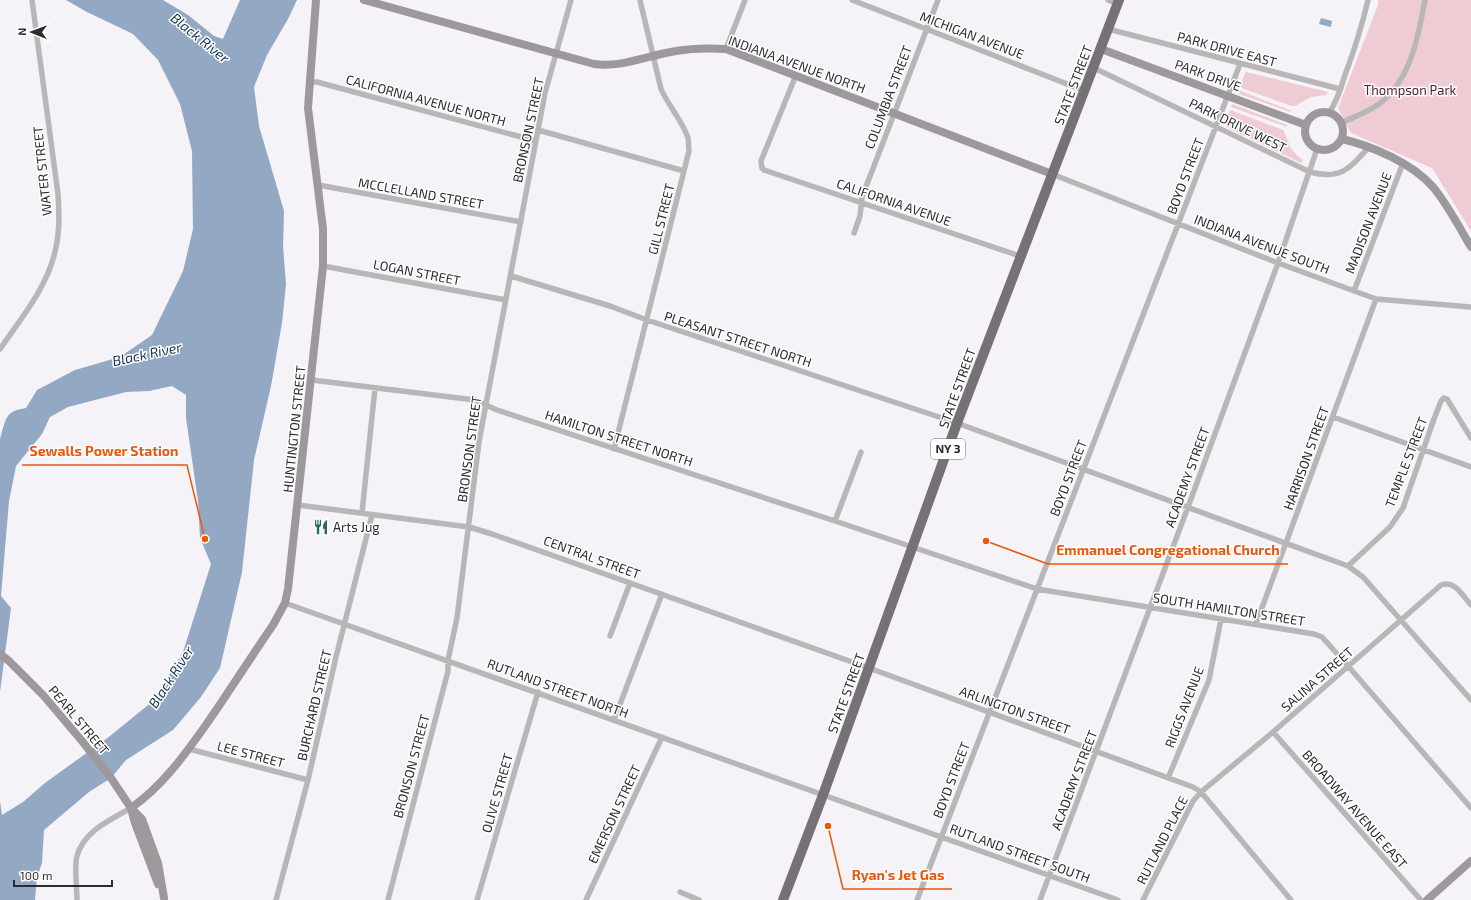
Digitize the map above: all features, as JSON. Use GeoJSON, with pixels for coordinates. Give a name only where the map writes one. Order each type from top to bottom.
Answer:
{"type":"FeatureCollection","features":[{"type":"Feature","properties":{"kind":"highway","name":"STATE STREET"},"geometry":{"type":"LineString","coordinates":[[783,900],[823,795],[957,423],[1119,2]]}},
{"type":"Feature","properties":{"kind":"street","name":"WATER STREET"},"geometry":{"type":"LineString","coordinates":[[0,349],[42,284],[52,263],[57,239],[59,216],[58,194],[32,0]]}},
{"type":"Feature","properties":{"kind":"street","name":"HUNTINGTON STREET"},"geometry":{"type":"LineString","coordinates":[[131,808],[156,787],[189,749],[273,625],[285,603],[298,505],[323,266],[323,229],[308,108],[316,0]]}},
{"type":"Feature","properties":{"kind":"street","name":"INDIANA AVENUE NORTH"},"geometry":{"type":"LineString","coordinates":[[364,0],[556,54],[608,66],[676,51],[704,48],[726,49],[1052,174]]}},
{"type":"Feature","properties":{"kind":"street","name":"BRONSON STREET"},"geometry":{"type":"LineString","coordinates":[[388,900],[448,672],[448,660],[457,618],[479,442],[538,130],[556,54],[571,0]]}},
{"type":"Feature","properties":{"kind":"street","name":"GILL STREET"},"geometry":{"type":"LineString","coordinates":[[614,448],[689,151],[688,139],[685,131],[664,97],[661,89],[640,0]]}},
{"type":"Feature","properties":{"kind":"street"},"geometry":{"type":"LineString","coordinates":[[726,49],[745,0]]}},
{"type":"Feature","properties":{"kind":"street","name":"MICHIGAN AVENUE"},"geometry":{"type":"LineString","coordinates":[[852,0],[1085,92]]}},
{"type":"Feature","properties":{"kind":"street","name":"COLUMBIA STREET"},"geometry":{"type":"LineString","coordinates":[[854,232],[860,216],[862,196],[938,0]]}},
{"type":"Feature","properties":{"kind":"street"},"geometry":{"type":"LineString","coordinates":[[1108,0],[1119,2]]}},
{"type":"Feature","properties":{"kind":"street"},"geometry":{"type":"LineString","coordinates":[[1329,113],[1335,104],[1361,28],[1367,0]]}},
{"type":"Feature","properties":{"kind":"street"},"geometry":{"type":"LineString","coordinates":[[1341,123],[1378,104],[1396,87],[1406,71],[1416,46],[1424,0]]}},
{"type":"Feature","properties":{"kind":"street","name":"PARK DRIVE EAST"},"geometry":{"type":"LineString","coordinates":[[1108,29],[1340,89]]}},
{"type":"Feature","properties":{"kind":"street","name":"PARK DRIVE"},"geometry":{"type":"LineString","coordinates":[[1101,49],[1229,95],[1306,125]]}},
{"type":"Feature","properties":{"kind":"street","name":"BOYD STREET"},"geometry":{"type":"LineString","coordinates":[[917,900],[1240,64]]}},
{"type":"Feature","properties":{"kind":"street","name":"PARK DRIVE WEST"},"geometry":{"type":"LineString","coordinates":[[1094,68],[1310,172],[1321,174],[1343,172],[1351,167],[1369,147]]}},
{"type":"Feature","properties":{"kind":"street","name":"CALIFORNIA AVENUE"},"geometry":{"type":"LineString","coordinates":[[796,75],[761,161],[762,168],[764,170],[1020,256]]}},
{"type":"Feature","properties":{"kind":"street","name":"CALIFORNIA AVENUE NORTH"},"geometry":{"type":"LineString","coordinates":[[310,82],[316,82],[536,141]]}},
{"type":"Feature","properties":{"kind":"street"},"geometry":{"type":"LineString","coordinates":[[1318,113],[1329,113],[1334,115],[1341,123],[1343,134],[1342,139],[1334,148],[1329,150],[1317,149],[1312,146],[1306,136],[1306,125],[1309,120],[1318,113]]}},
{"type":"Feature","properties":{"kind":"street"},"geometry":{"type":"LineString","coordinates":[[538,130],[684,171]]}},
{"type":"Feature","properties":{"kind":"street"},"geometry":{"type":"LineString","coordinates":[[1342,139],[1369,147],[1403,163],[1424,178],[1443,200],[1471,247]]}},
{"type":"Feature","properties":{"kind":"street","name":"ACADEMY STREET"},"geometry":{"type":"LineString","coordinates":[[1040,900],[1278,263],[1317,149]]}},
{"type":"Feature","properties":{"kind":"street","name":"MADISON AVENUE"},"geometry":{"type":"LineString","coordinates":[[1354,291],[1403,163]]}},
{"type":"Feature","properties":{"kind":"street","name":"INDIANA AVENUE SOUTH"},"geometry":{"type":"LineString","coordinates":[[1052,174],[1278,263],[1376,299],[1471,307]]}},
{"type":"Feature","properties":{"kind":"street","name":"MCCLELLAND STREET"},"geometry":{"type":"LineString","coordinates":[[318,185],[521,222]]}},
{"type":"Feature","properties":{"kind":"street","name":"LOGAN STREET"},"geometry":{"type":"LineString","coordinates":[[323,266],[506,300]]}},
{"type":"Feature","properties":{"kind":"street","name":"PLEASANT STREET NORTH"},"geometry":{"type":"LineString","coordinates":[[511,276],[610,306],[647,320],[957,423],[1348,566],[1363,577],[1471,700]]}},
{"type":"Feature","properties":{"kind":"street","name":"HARRISON STREET"},"geometry":{"type":"LineString","coordinates":[[1256,624],[1376,299]]}},
{"type":"Feature","properties":{"kind":"street","name":"HAMILTON STREET NORTH"},"geometry":{"type":"LineString","coordinates":[[312,380],[476,400],[496,410],[835,521],[912,548]]}},
{"type":"Feature","properties":{"kind":"street"},"geometry":{"type":"LineString","coordinates":[[362,513],[375,388]]}},
{"type":"Feature","properties":{"kind":"street","name":"TEMPLE STREET"},"geometry":{"type":"LineString","coordinates":[[1348,566],[1394,522],[1403,508],[1439,407],[1444,398],[1447,399],[1471,438]]}},
{"type":"Feature","properties":{"kind":"street"},"geometry":{"type":"LineString","coordinates":[[1333,416],[1471,467]]}},
{"type":"Feature","properties":{"kind":"street"},"geometry":{"type":"LineString","coordinates":[[835,521],[861,452]]}},
{"type":"Feature","properties":{"kind":"street","name":"CENTRAL STREET"},"geometry":{"type":"LineString","coordinates":[[298,505],[469,527],[869,668]]}},
{"type":"Feature","properties":{"kind":"street","name":"BURCHARD STREET"},"geometry":{"type":"LineString","coordinates":[[276,900],[308,780],[372,515]]}},
{"type":"Feature","properties":{"kind":"street","name":"SOUTH HAMILTON STREET"},"geometry":{"type":"LineString","coordinates":[[912,548],[1037,589],[1308,632],[1322,637],[1471,808]]}},
{"type":"Feature","properties":{"kind":"street"},"geometry":{"type":"LineString","coordinates":[[610,636],[630,583]]}},
{"type":"Feature","properties":{"kind":"street","name":"SALINA STREET"},"geometry":{"type":"LineString","coordinates":[[1201,792],[1273,732],[1441,585],[1447,583],[1455,586],[1471,605]]}},
{"type":"Feature","properties":{"kind":"street"},"geometry":{"type":"LineString","coordinates":[[614,720],[662,594]]}},
{"type":"Feature","properties":{"kind":"street","name":"RUTLAND STREET NORTH"},"geometry":{"type":"LineString","coordinates":[[285,603],[538,692],[823,795]]}},
{"type":"Feature","properties":{"kind":"street","name":"RIGGS AVENUE"},"geometry":{"type":"LineString","coordinates":[[1168,778],[1209,680],[1221,619]]}},
{"type":"Feature","properties":{"kind":"street","name":"PEARL STREET"},"geometry":{"type":"LineString","coordinates":[[0,654],[43,695],[82,741],[120,791],[131,808],[140,838],[164,899]]}},
{"type":"Feature","properties":{"kind":"street","name":"ARLINGTON STREET"},"geometry":{"type":"LineString","coordinates":[[869,668],[1168,778],[1201,792],[1291,900]]}},
{"type":"Feature","properties":{"kind":"street","name":"OLIVE STREET"},"geometry":{"type":"LineString","coordinates":[[477,900],[538,692]]}},
{"type":"Feature","properties":{"kind":"street","name":"BROADWAY AVENUE EAST"},"geometry":{"type":"LineString","coordinates":[[1273,732],[1421,900]]}},
{"type":"Feature","properties":{"kind":"street","name":"EMERSON STREET"},"geometry":{"type":"LineString","coordinates":[[587,898],[662,737]]}},
{"type":"Feature","properties":{"kind":"street","name":"LEE STREET"},"geometry":{"type":"LineString","coordinates":[[189,749],[308,780]]}},
{"type":"Feature","properties":{"kind":"street","name":"RUTLAND PLACE"},"geometry":{"type":"LineString","coordinates":[[1144,900],[1192,801],[1201,792]]}},
{"type":"Feature","properties":{"kind":"street","name":"RUTLAND STREET SOUTH"},"geometry":{"type":"LineString","coordinates":[[823,795],[1118,900]]}},
{"type":"Feature","properties":{"kind":"street"},"geometry":{"type":"LineString","coordinates":[[77,900],[76,858],[83,842],[95,829],[131,808]]}},
{"type":"Feature","properties":{"kind":"street"},"geometry":{"type":"LineString","coordinates":[[1427,900],[1471,861]]}},
{"type":"Feature","properties":{"kind":"street"},"geometry":{"type":"LineString","coordinates":[[680,892],[699,900]]}},
{"type":"Feature","properties":{"kind":"street"},"geometry":{"type":"LineString","coordinates":[[587,898],[594,900]]}},
{"type":"Feature","properties":{"kind":"green space","name":"Thompson Park"},"geometry":{"type":"Polygon","coordinates":[[[1378,0],[1471,0],[1471,231],[1432,168],[1351,133],[1338,108],[1378,5],[1378,0]]]}},
{"type":"Feature","properties":{"kind":"green space"},"geometry":{"type":"Polygon","coordinates":[[[1246,72],[1328,92],[1326,95],[1311,97],[1295,106],[1291,106],[1239,87],[1246,72]]]}},
{"type":"Feature","properties":{"kind":"green space"},"geometry":{"type":"Polygon","coordinates":[[[1238,90],[1292,111],[1291,112],[1242,95],[1237,92],[1238,90]]]}},
{"type":"Feature","properties":{"kind":"green space"},"geometry":{"type":"Polygon","coordinates":[[[1232,104],[1287,125],[1287,127],[1231,107],[1232,104]]]}},
{"type":"Feature","properties":{"kind":"green space"},"geometry":{"type":"Polygon","coordinates":[[[1230,110],[1283,130],[1292,149],[1303,160],[1301,163],[1226,127],[1225,124],[1230,110]]]}},
{"type":"Feature","properties":{"kind":"water","name":"Black River"},"geometry":{"type":"Polygon","coordinates":[[[66,0],[163,0],[188,15],[214,36],[223,39],[240,0],[297,0],[267,55],[254,87],[259,126],[284,211],[283,246],[286,284],[282,323],[271,386],[254,460],[242,572],[220,668],[201,697],[173,730],[126,760],[111,778],[89,792],[44,830],[42,863],[37,877],[35,900],[0,900],[0,801],[2,815],[23,802],[45,783],[110,736],[153,701],[183,652],[211,564],[200,538],[198,501],[186,418],[186,395],[172,386],[149,391],[126,392],[68,407],[50,417],[42,434],[16,466],[9,501],[1,596],[11,608],[0,692],[0,439],[5,422],[14,411],[26,408],[37,390],[75,370],[120,357],[152,335],[183,271],[193,229],[192,151],[180,104],[158,60],[133,34],[66,0]]]}},
{"type":"Feature","properties":{"kind":"water"},"geometry":{"type":"Polygon","coordinates":[[[1321,18],[1332,21],[1331,27],[1319,24],[1321,18]]]}},
{"type":"Feature","properties":{"kind":"place","name":"Arts Jug"},"geometry":{"type":"Point","coordinates":[321,527]}},
{"type":"Feature","properties":{"kind":"place","name":"Sewalls Power Station"},"geometry":{"type":"Point","coordinates":[205,539]}},
{"type":"Feature","properties":{"kind":"place","name":"Emmanuel Congregational Church"},"geometry":{"type":"Point","coordinates":[986,541]}},
{"type":"Feature","properties":{"kind":"place","name":"Ryan's Jet Gas"},"geometry":{"type":"Point","coordinates":[828,826]}}]}
